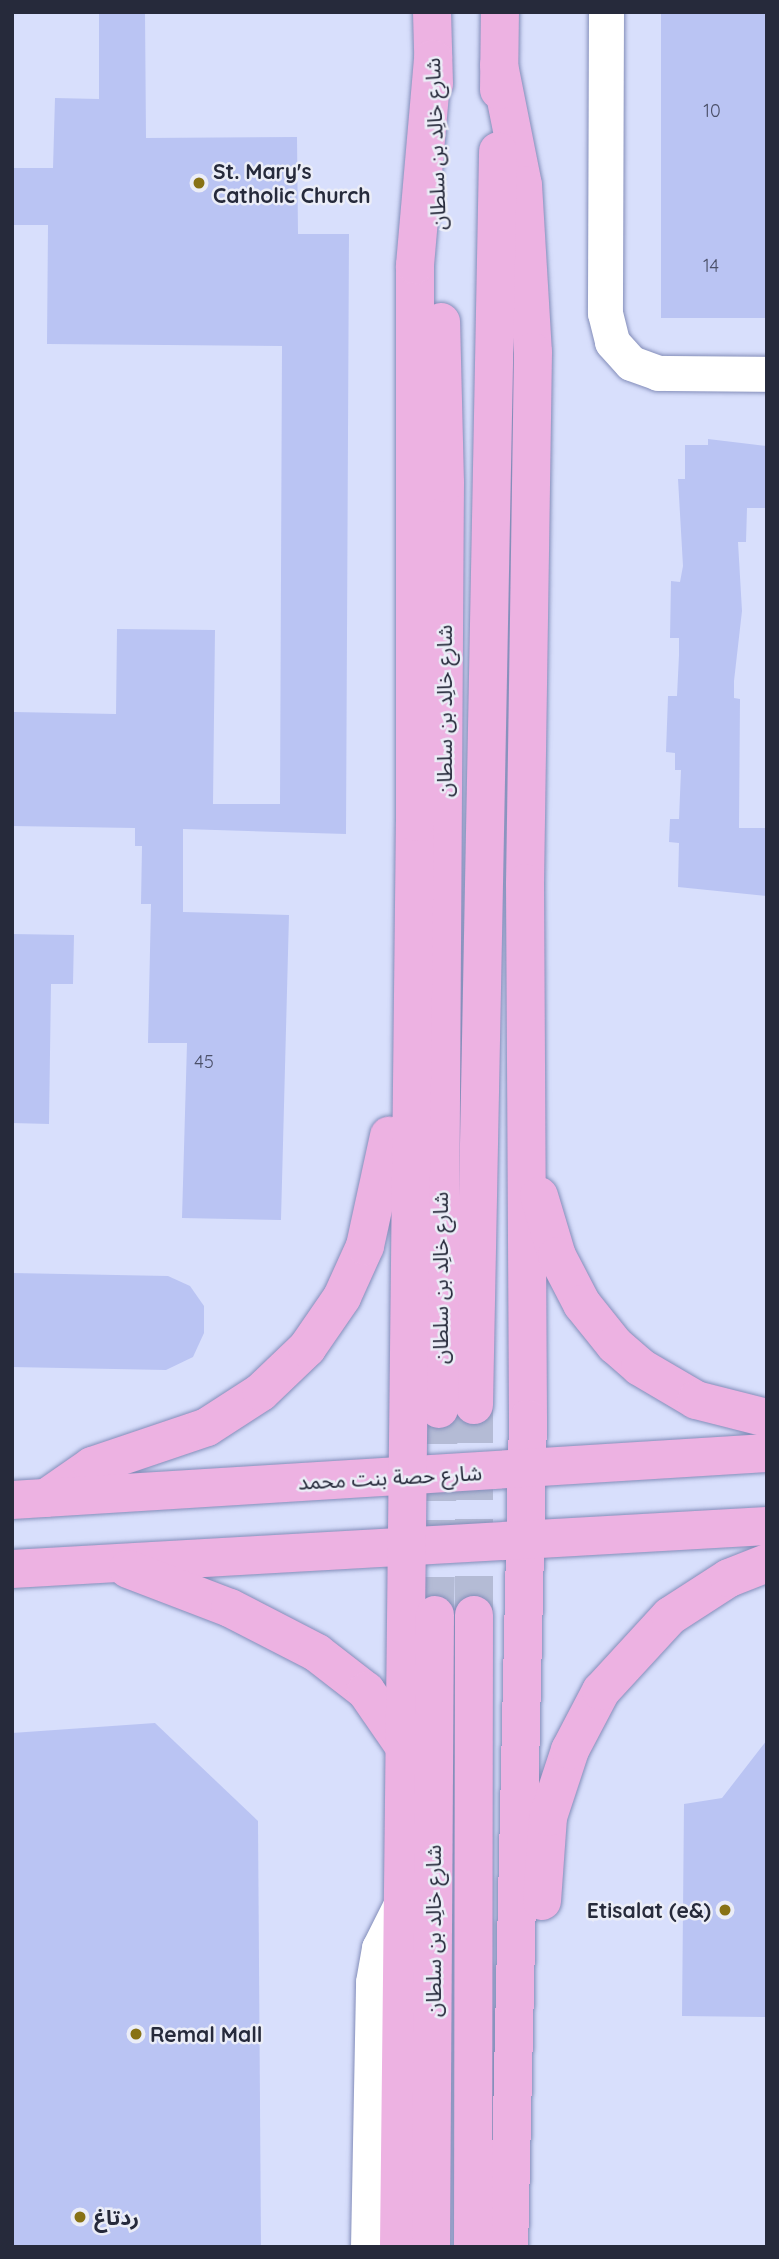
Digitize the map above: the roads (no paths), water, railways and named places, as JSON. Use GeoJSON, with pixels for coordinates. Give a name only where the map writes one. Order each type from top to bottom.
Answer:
{"type":"FeatureCollection","features":[{"type":"Feature","properties":{"kind":"main road","name":"شارع خالِد بن سلطان"},"geometry":{"type":"LineString","coordinates":[[432,12],[445,483],[456,1407],[500,12]]}},
{"type":"Feature","properties":{"kind":"main road"},"geometry":{"type":"LineString","coordinates":[[399,2247],[408,1476],[415,265],[433,59]]}},
{"type":"Feature","properties":{"kind":"main road"},"geometry":{"type":"LineString","coordinates":[[499,65],[523,185],[532,296],[526,1142],[527,1468],[509,2235]]}},
{"type":"Feature","properties":{"kind":"main road"},"geometry":{"type":"LineString","coordinates":[[29,1499],[92,1466],[178,1440],[216,1421],[261,1392],[307,1348],[342,1297],[370,1233],[411,1038]]}},
{"type":"Feature","properties":{"kind":"main road"},"geometry":{"type":"LineString","coordinates":[[526,1142],[557,1256],[582,1304],[615,1345],[640,1367],[695,1400],[767,1418]]}},
{"type":"Feature","properties":{"kind":"main road","name":"شارع حصة بنت محمد"},"geometry":{"type":"LineString","coordinates":[[29,1499],[767,1453]]}},
{"type":"Feature","properties":{"kind":"main road"},"geometry":{"type":"LineString","coordinates":[[12,1569],[767,1527]]}},
{"type":"Feature","properties":{"kind":"main road"},"geometry":{"type":"LineString","coordinates":[[113,1563],[230,1608],[317,1653],[366,1691],[404,1746]]}},
{"type":"Feature","properties":{"kind":"main road"},"geometry":{"type":"LineString","coordinates":[[509,2235],[522,2155],[548,1817],[570,1750],[601,1691],[644,1639],[699,1595],[767,1563]]}},
{"type":"Feature","properties":{"kind":"main road","name":"شارع خالِد بن سلطان"},"geometry":{"type":"LineString","coordinates":[[431,2247],[435,1615]]}},
{"type":"Feature","properties":{"kind":"main road","name":"شارع خالِد بن سلطان"},"geometry":{"type":"LineString","coordinates":[[473,2247],[474,1615]]}},
{"type":"Feature","properties":{"kind":"street"},"geometry":{"type":"LineString","coordinates":[[606,12],[604,313],[612,342],[631,363],[658,373],[767,374]]}},
{"type":"Feature","properties":{"kind":"street"},"geometry":{"type":"LineString","coordinates":[[368,2247],[373,1982],[379,1948],[403,1900]]}},
{"type":"Feature","properties":{"kind":"tunnel"},"geometry":{"type":"LineString","coordinates":[[474,1405],[474,1615]]}},
{"type":"Feature","properties":{"kind":"tunnel"},"geometry":{"type":"LineString","coordinates":[[435,1615],[439,1409]]}},
{"type":"Feature","properties":{"kind":"place","name":"St. Mary's Catholic Church"},"geometry":{"type":"Point","coordinates":[199,183]}},
{"type":"Feature","properties":{"kind":"place","name":"Etisalat (e&)"},"geometry":{"type":"Point","coordinates":[725,1910]}},
{"type":"Feature","properties":{"kind":"place","name":"Remal Mall"},"geometry":{"type":"Point","coordinates":[136,2034]}},
{"type":"Feature","properties":{"kind":"place","name":"ردتاغ"},"geometry":{"type":"Point","coordinates":[80,2217]}}]}
